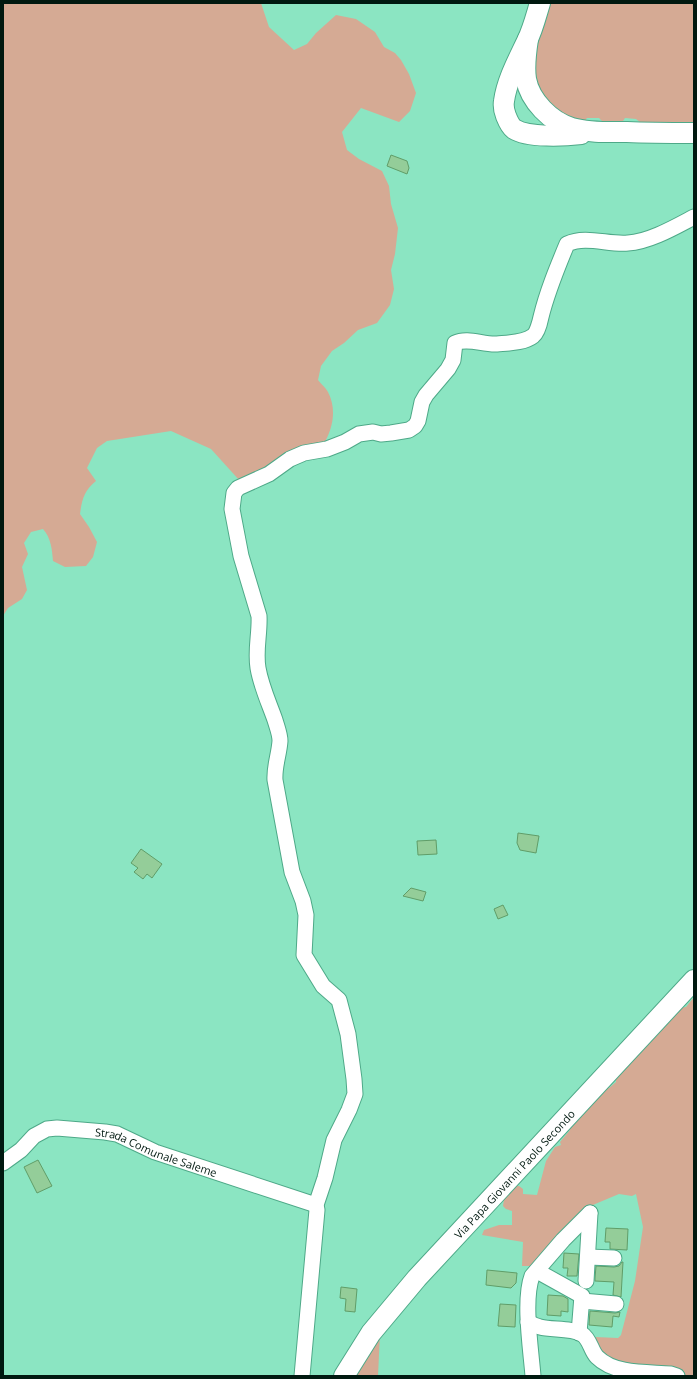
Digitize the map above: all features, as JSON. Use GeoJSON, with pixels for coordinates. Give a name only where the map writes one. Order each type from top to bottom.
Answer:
{"type":"FeatureCollection","features":[{"type":"Feature","properties":{"kind":"main road"},"geometry":{"type":"LineString","coordinates":[[540,3],[528,39],[515,66],[504,100],[504,109],[512,127],[516,130],[530,134],[573,135],[602,132],[694,133]]}},
{"type":"Feature","properties":{"kind":"main road"},"geometry":{"type":"LineString","coordinates":[[528,39],[526,78],[539,106]]}},
{"type":"Feature","properties":{"kind":"main road"},"geometry":{"type":"LineString","coordinates":[[508,120],[511,110],[519,103],[530,102],[539,106],[555,119],[571,128],[602,132]]}},
{"type":"Feature","properties":{"kind":"main road","name":"Via Papa Giovanni Paolo Secondo"},"geometry":{"type":"LineString","coordinates":[[344,1376],[371,1333],[417,1278],[694,980]]}},
{"type":"Feature","properties":{"kind":"street"},"geometry":{"type":"LineString","coordinates":[[302,1376],[317,1210],[316,1205],[325,1178],[334,1140],[355,1094],[354,1079],[348,1034],[339,1000],[323,986],[304,955],[306,915],[303,901],[291,866],[275,780],[274,770],[280,741],[278,729],[262,685],[258,667],[256,651],[260,625],[259,616],[241,556],[232,509],[234,493],[238,488],[269,474],[290,459],[304,453],[327,449],[345,442],[359,434],[372,432],[381,434],[391,433],[409,430],[415,426],[418,421],[422,402],[426,395],[448,369],[453,360],[455,344],[462,340],[493,344],[517,342],[534,336],[541,320],[551,283],[567,244],[573,241],[584,240],[629,243],[644,240],[694,216]]}},
{"type":"Feature","properties":{"kind":"street","name":"Strada Comunale Saleme"},"geometry":{"type":"LineString","coordinates":[[3,1163],[20,1150],[34,1136],[47,1128],[105,1132],[117,1134],[155,1152],[316,1205]]}},
{"type":"Feature","properties":{"kind":"street"},"geometry":{"type":"LineString","coordinates":[[533,1376],[528,1322],[530,1283],[532,1276],[538,1271],[563,1240],[590,1213],[586,1281]]}},
{"type":"Feature","properties":{"kind":"street"},"geometry":{"type":"LineString","coordinates":[[588,1257],[614,1258]]}},
{"type":"Feature","properties":{"kind":"street"},"geometry":{"type":"LineString","coordinates":[[538,1271],[582,1296],[579,1333]]}},
{"type":"Feature","properties":{"kind":"street"},"geometry":{"type":"LineString","coordinates":[[582,1301],[616,1304]]}},
{"type":"Feature","properties":{"kind":"street"},"geometry":{"type":"LineString","coordinates":[[528,1322],[538,1327],[582,1334],[588,1339],[593,1352],[606,1365],[619,1370],[671,1374],[677,1376]]}},
{"type":"Feature","properties":{"kind":"shaded area"},"geometry":{"type":"Polygon","coordinates":[[[3,3],[261,3],[269,27],[294,50],[307,44],[316,33],[336,15],[356,19],[375,32],[384,47],[395,53],[401,60],[409,74],[416,93],[410,111],[399,122],[361,108],[342,132],[347,150],[359,159],[382,171],[389,186],[391,204],[398,228],[395,254],[391,270],[394,289],[390,305],[377,323],[358,330],[344,343],[332,351],[321,366],[318,380],[328,392],[331,399],[333,412],[331,426],[323,445],[240,481],[211,449],[171,431],[107,441],[97,448],[87,468],[96,481],[84,496],[80,514],[97,542],[93,557],[86,566],[65,567],[53,561],[52,548],[46,532],[43,529],[31,532],[24,543],[28,554],[22,567],[27,590],[22,599],[8,608],[3,616],[3,3]]]}},
{"type":"Feature","properties":{"kind":"shaded area"},"geometry":{"type":"Polygon","coordinates":[[[549,3],[694,3],[694,124],[641,123],[636,119],[625,118],[621,124],[604,123],[599,118],[587,118],[583,123],[560,115],[542,95],[533,73],[534,45],[549,3]]]}},
{"type":"Feature","properties":{"kind":"shaded area"},"geometry":{"type":"Polygon","coordinates":[[[694,997],[694,1376],[687,1376],[672,1372],[607,1362],[595,1337],[618,1338],[621,1335],[635,1281],[643,1227],[636,1194],[632,1196],[619,1194],[588,1207],[535,1266],[522,1266],[523,1242],[482,1235],[484,1230],[499,1225],[512,1225],[512,1211],[503,1206],[504,1199],[515,1186],[519,1186],[523,1189],[523,1194],[537,1195],[546,1161],[555,1147],[561,1145],[560,1142],[570,1130],[569,1127],[602,1089],[609,1088],[616,1082],[616,1074],[677,1008],[686,1007],[694,997]]]}},
{"type":"Feature","properties":{"kind":"shaded area"},"geometry":{"type":"Polygon","coordinates":[[[380,1333],[378,1376],[352,1376],[380,1333]]]}},
{"type":"Feature","properties":{"kind":"building"},"geometry":{"type":"Polygon","coordinates":[[[391,155],[407,161],[409,168],[407,174],[387,166],[391,155]]]}},
{"type":"Feature","properties":{"kind":"building"},"geometry":{"type":"Polygon","coordinates":[[[518,833],[539,836],[536,853],[520,850],[517,843],[518,833]]]}},
{"type":"Feature","properties":{"kind":"building"},"geometry":{"type":"Polygon","coordinates":[[[436,840],[437,854],[418,855],[417,841],[436,840]]]}},
{"type":"Feature","properties":{"kind":"building"},"geometry":{"type":"Polygon","coordinates":[[[141,849],[162,864],[152,878],[147,874],[143,879],[134,872],[138,868],[131,863],[141,849]]]}},
{"type":"Feature","properties":{"kind":"building"},"geometry":{"type":"Polygon","coordinates":[[[411,888],[426,892],[423,901],[403,896],[411,888]]]}},
{"type":"Feature","properties":{"kind":"building"},"geometry":{"type":"Polygon","coordinates":[[[503,905],[508,915],[498,919],[494,909],[503,905]]]}},
{"type":"Feature","properties":{"kind":"building"},"geometry":{"type":"Polygon","coordinates":[[[38,1160],[52,1186],[37,1193],[24,1167],[38,1160]]]}},
{"type":"Feature","properties":{"kind":"building"},"geometry":{"type":"Polygon","coordinates":[[[606,1228],[628,1229],[627,1250],[610,1249],[610,1242],[605,1242],[606,1228]]]}},
{"type":"Feature","properties":{"kind":"building"},"geometry":{"type":"Polygon","coordinates":[[[564,1253],[579,1254],[577,1276],[567,1276],[568,1268],[563,1268],[564,1253]]]}},
{"type":"Feature","properties":{"kind":"building"},"geometry":{"type":"Polygon","coordinates":[[[622,1262],[621,1297],[613,1295],[614,1282],[595,1281],[595,1278],[596,1266],[614,1267],[619,1266],[622,1262]]]}},
{"type":"Feature","properties":{"kind":"building"},"geometry":{"type":"Polygon","coordinates":[[[487,1270],[517,1273],[516,1283],[511,1288],[486,1285],[487,1270]]]}},
{"type":"Feature","properties":{"kind":"building"},"geometry":{"type":"Polygon","coordinates":[[[341,1287],[357,1289],[355,1312],[345,1311],[346,1299],[340,1298],[341,1287]]]}},
{"type":"Feature","properties":{"kind":"building"},"geometry":{"type":"Polygon","coordinates":[[[548,1295],[563,1296],[568,1299],[568,1312],[561,1311],[561,1316],[547,1315],[548,1295]]]}},
{"type":"Feature","properties":{"kind":"building"},"geometry":{"type":"Polygon","coordinates":[[[500,1304],[516,1305],[515,1327],[498,1326],[500,1304]]]}},
{"type":"Feature","properties":{"kind":"building"},"geometry":{"type":"Polygon","coordinates":[[[590,1311],[620,1312],[619,1317],[613,1316],[612,1327],[589,1325],[590,1311]]]}}]}
